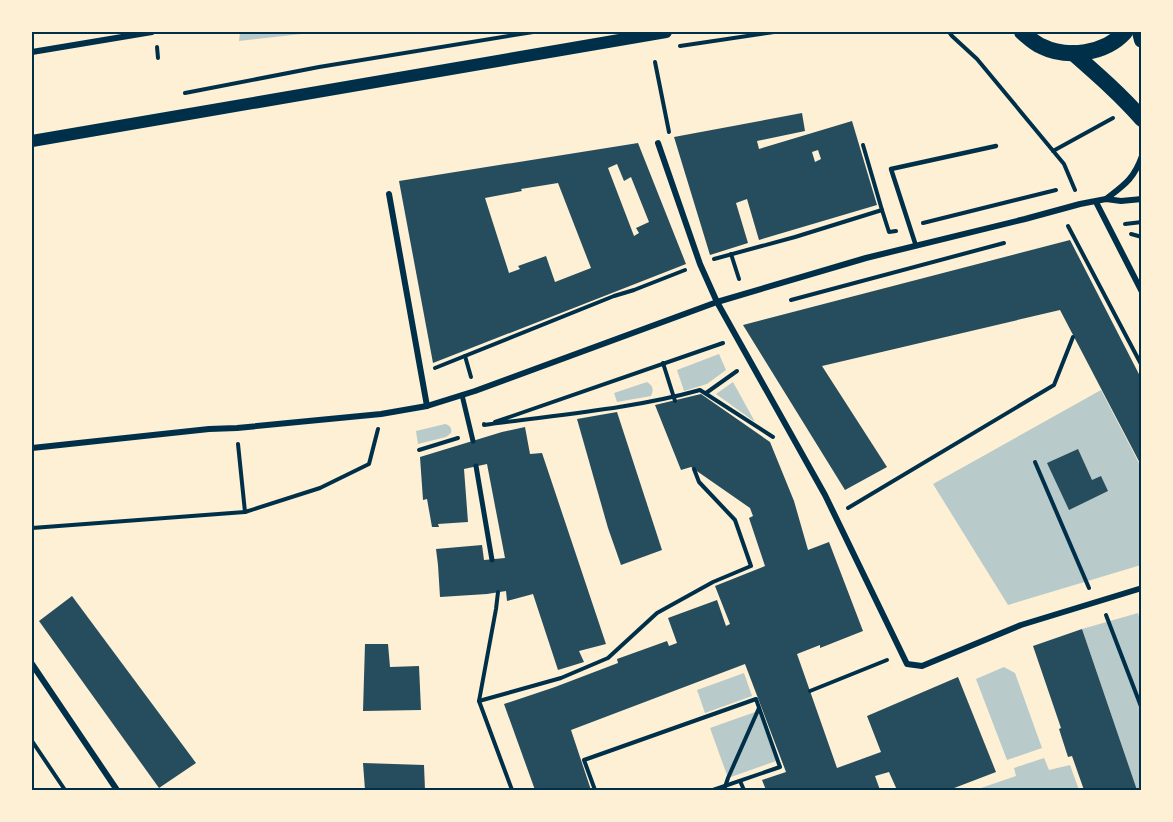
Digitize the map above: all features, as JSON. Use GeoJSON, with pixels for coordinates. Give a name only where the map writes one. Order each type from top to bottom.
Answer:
{"type":"FeatureCollection","features":[{"type":"Feature","properties":{"kind":"highway"},"geometry":{"type":"LineString","coordinates":[[1022,32],[1041,46],[1072,53],[1091,51],[1109,44],[1125,32]]}},
{"type":"Feature","properties":{"kind":"highway"},"geometry":{"type":"LineString","coordinates":[[1140,32],[1142,40]]}},
{"type":"Feature","properties":{"kind":"highway"},"geometry":{"type":"LineString","coordinates":[[1072,53],[1136,113]]}},
{"type":"Feature","properties":{"kind":"main road"},"geometry":{"type":"LineString","coordinates":[[32,141],[666,32]]}},
{"type":"Feature","properties":{"kind":"street"},"geometry":{"type":"LineString","coordinates":[[32,52],[152,32]]}},
{"type":"Feature","properties":{"kind":"street"},"geometry":{"type":"LineString","coordinates":[[658,143],[700,264],[717,302],[802,455],[907,664],[922,666],[1021,625],[1142,588]]}},
{"type":"Feature","properties":{"kind":"street"},"geometry":{"type":"LineString","coordinates":[[32,448],[381,414],[427,406],[717,302],[866,258],[1106,199],[1135,174],[1142,156]]}},
{"type":"Feature","properties":{"kind":"street"},"geometry":{"type":"LineString","coordinates":[[389,194],[427,406]]}},
{"type":"Feature","properties":{"kind":"street"},"geometry":{"type":"LineString","coordinates":[[1106,199],[1121,201],[1142,199]]}},
{"type":"Feature","properties":{"kind":"street"},"geometry":{"type":"LineString","coordinates":[[1096,202],[1142,292]]}},
{"type":"Feature","properties":{"kind":"street"},"geometry":{"type":"LineString","coordinates":[[462,395],[472,441]]}},
{"type":"Feature","properties":{"kind":"street"},"geometry":{"type":"LineString","coordinates":[[476,466],[492,560]]}},
{"type":"Feature","properties":{"kind":"street"},"geometry":{"type":"LineString","coordinates":[[32,664],[117,790]]}},
{"type":"Feature","properties":{"kind":"lane"},"geometry":{"type":"LineString","coordinates":[[916,246],[891,169],[996,146]]}},
{"type":"Feature","properties":{"kind":"path"},"geometry":{"type":"LineString","coordinates":[[182,93],[320,67],[533,32]]}},
{"type":"Feature","properties":{"kind":"path"},"geometry":{"type":"LineString","coordinates":[[949,32],[977,59],[1053,151],[1136,113]]}},
{"type":"Feature","properties":{"kind":"path"},"geometry":{"type":"LineString","coordinates":[[655,62],[669,131],[658,143]]}},
{"type":"Feature","properties":{"kind":"path"},"geometry":{"type":"LineString","coordinates":[[863,145],[889,232],[1056,190]]}},
{"type":"Feature","properties":{"kind":"path"},"geometry":{"type":"LineString","coordinates":[[421,374],[700,264],[882,210]]}},
{"type":"Feature","properties":{"kind":"path"},"geometry":{"type":"LineString","coordinates":[[1104,217],[1068,226],[1142,366]]}},
{"type":"Feature","properties":{"kind":"path"},"geometry":{"type":"LineString","coordinates":[[783,302],[1011,242]]}},
{"type":"Feature","properties":{"kind":"path"},"geometry":{"type":"LineString","coordinates":[[1110,318],[1116,315]]}},
{"type":"Feature","properties":{"kind":"path"},"geometry":{"type":"LineString","coordinates":[[834,516],[1054,385],[1073,337]]}},
{"type":"Feature","properties":{"kind":"path"},"geometry":{"type":"LineString","coordinates":[[419,450],[455,440],[484,425],[736,338]]}},
{"type":"Feature","properties":{"kind":"path"},"geometry":{"type":"LineString","coordinates":[[706,393],[749,362]]}},
{"type":"Feature","properties":{"kind":"path"},"geometry":{"type":"LineString","coordinates":[[663,363],[674,399]]}},
{"type":"Feature","properties":{"kind":"path"},"geometry":{"type":"LineString","coordinates":[[484,425],[674,399],[700,390],[802,455]]}},
{"type":"Feature","properties":{"kind":"path"},"geometry":{"type":"LineString","coordinates":[[32,528],[244,512],[320,488],[369,464],[381,414]]}},
{"type":"Feature","properties":{"kind":"path"},"geometry":{"type":"LineString","coordinates":[[237,428],[244,512]]}},
{"type":"Feature","properties":{"kind":"path"},"geometry":{"type":"LineString","coordinates":[[1035,462],[1142,709]]}},
{"type":"Feature","properties":{"kind":"path"},"geometry":{"type":"LineString","coordinates":[[479,700],[561,678],[608,658],[657,613],[713,582],[751,566],[735,520],[699,482],[694,469]]}},
{"type":"Feature","properties":{"kind":"path"},"geometry":{"type":"LineString","coordinates":[[498,592],[479,700],[512,790]]}},
{"type":"Feature","properties":{"kind":"path"},"geometry":{"type":"LineString","coordinates":[[810,691],[903,654]]}},
{"type":"Feature","properties":{"kind":"path"},"geometry":{"type":"LineString","coordinates":[[595,790],[584,760],[756,699],[780,766],[724,788],[713,790]]}},
{"type":"Feature","properties":{"kind":"path"},"geometry":{"type":"LineString","coordinates":[[724,788],[760,707]]}},
{"type":"Feature","properties":{"kind":"path"},"geometry":{"type":"LineString","coordinates":[[32,741],[66,790]]}},
{"type":"Feature","properties":{"kind":"path"},"geometry":{"type":"LineString","coordinates":[[740,781],[744,790]]}},
{"type":"Feature","properties":{"kind":"shaded area"},"geometry":{"type":"Polygon","coordinates":[[[240,32],[320,32],[239,41],[240,32]]]}},
{"type":"Feature","properties":{"kind":"shaded area"},"geometry":{"type":"Polygon","coordinates":[[[719,354],[726,370],[707,384],[684,391],[677,370],[719,354]]]}},
{"type":"Feature","properties":{"kind":"shaded area"},"geometry":{"type":"Polygon","coordinates":[[[647,382],[652,388],[651,396],[617,402],[614,393],[647,382]]]}},
{"type":"Feature","properties":{"kind":"shaded area"},"geometry":{"type":"Polygon","coordinates":[[[733,382],[755,422],[716,394],[733,382]]]}},
{"type":"Feature","properties":{"kind":"shaded area"},"geometry":{"type":"Polygon","coordinates":[[[1101,390],[1141,467],[1141,565],[1008,605],[933,484],[1101,390]]]}},
{"type":"Feature","properties":{"kind":"shaded area"},"geometry":{"type":"Polygon","coordinates":[[[445,424],[451,430],[446,437],[418,444],[416,431],[445,424]]]}},
{"type":"Feature","properties":{"kind":"shaded area"},"geometry":{"type":"Polygon","coordinates":[[[1138,613],[1141,623],[1141,790],[1137,790],[1082,629],[1138,613]]]}},
{"type":"Feature","properties":{"kind":"shaded area"},"geometry":{"type":"Polygon","coordinates":[[[1004,667],[1015,673],[1042,748],[1007,760],[976,679],[1004,667]]]}},
{"type":"Feature","properties":{"kind":"shaded area"},"geometry":{"type":"Polygon","coordinates":[[[744,673],[752,696],[705,713],[697,690],[744,673]]]}},
{"type":"Feature","properties":{"kind":"shaded area"},"geometry":{"type":"Polygon","coordinates":[[[758,711],[776,761],[728,778],[710,728],[758,711]]]}},
{"type":"Feature","properties":{"kind":"shaded area"},"geometry":{"type":"Polygon","coordinates":[[[1044,758],[1049,770],[1070,765],[1079,790],[975,790],[1016,776],[1014,768],[1044,758]]]}},
{"type":"Feature","properties":{"kind":"building"},"geometry":{"type":"Polygon","coordinates":[[[802,113],[805,131],[757,141],[759,149],[852,121],[877,205],[759,240],[747,199],[736,203],[748,243],[710,255],[674,137],[802,113]],[[818,150],[812,152],[815,162],[821,159],[818,150]]]}},
{"type":"Feature","properties":{"kind":"building"},"geometry":{"type":"Polygon","coordinates":[[[638,143],[686,264],[433,363],[399,181],[638,143]],[[617,164],[608,168],[634,236],[639,233],[636,228],[649,222],[631,177],[624,181],[617,164]],[[558,183],[485,198],[509,273],[520,269],[518,266],[546,256],[555,282],[591,268],[558,183]]]}},
{"type":"Feature","properties":{"kind":"building"},"geometry":{"type":"Polygon","coordinates":[[[1070,240],[1142,380],[1142,467],[1060,310],[822,366],[887,467],[845,490],[743,325],[1070,240]]]}},
{"type":"Feature","properties":{"kind":"building"},"geometry":{"type":"Polygon","coordinates":[[[701,394],[770,442],[794,501],[808,550],[829,542],[863,631],[820,648],[820,645],[797,654],[837,768],[881,752],[867,716],[958,677],[996,772],[949,790],[897,790],[889,772],[875,776],[880,790],[841,790],[840,788],[833,790],[766,790],[762,780],[786,772],[745,664],[571,730],[591,790],[535,790],[504,704],[618,663],[617,659],[667,641],[669,646],[677,643],[668,618],[717,600],[726,626],[730,624],[715,586],[765,566],[749,518],[753,516],[750,508],[691,467],[681,470],[655,405],[701,394]]]}},
{"type":"Feature","properties":{"kind":"building"},"geometry":{"type":"Polygon","coordinates":[[[617,412],[662,550],[621,565],[577,419],[617,412]]]}},
{"type":"Feature","properties":{"kind":"building"},"geometry":{"type":"Polygon","coordinates":[[[525,427],[530,454],[542,453],[606,644],[579,651],[584,662],[558,670],[533,594],[507,601],[506,591],[440,597],[436,549],[482,545],[484,560],[505,558],[487,464],[464,469],[468,522],[438,524],[439,527],[432,527],[427,499],[423,500],[420,457],[525,427]]]}},
{"type":"Feature","properties":{"kind":"building"},"geometry":{"type":"Polygon","coordinates":[[[1078,449],[1092,480],[1101,476],[1108,491],[1069,510],[1047,463],[1078,449]]]}},
{"type":"Feature","properties":{"kind":"building"},"geometry":{"type":"Polygon","coordinates":[[[72,596],[196,763],[159,788],[39,621],[72,596]]]}},
{"type":"Feature","properties":{"kind":"building"},"geometry":{"type":"Polygon","coordinates":[[[1082,629],[1137,790],[1084,790],[1072,756],[1068,757],[1059,729],[1061,728],[1033,646],[1082,629]]]}},
{"type":"Feature","properties":{"kind":"building"},"geometry":{"type":"Polygon","coordinates":[[[365,644],[388,644],[390,667],[419,666],[421,710],[363,711],[365,644]]]}},
{"type":"Feature","properties":{"kind":"building"},"geometry":{"type":"Polygon","coordinates":[[[363,763],[424,765],[425,790],[365,790],[363,763]]]}}]}
